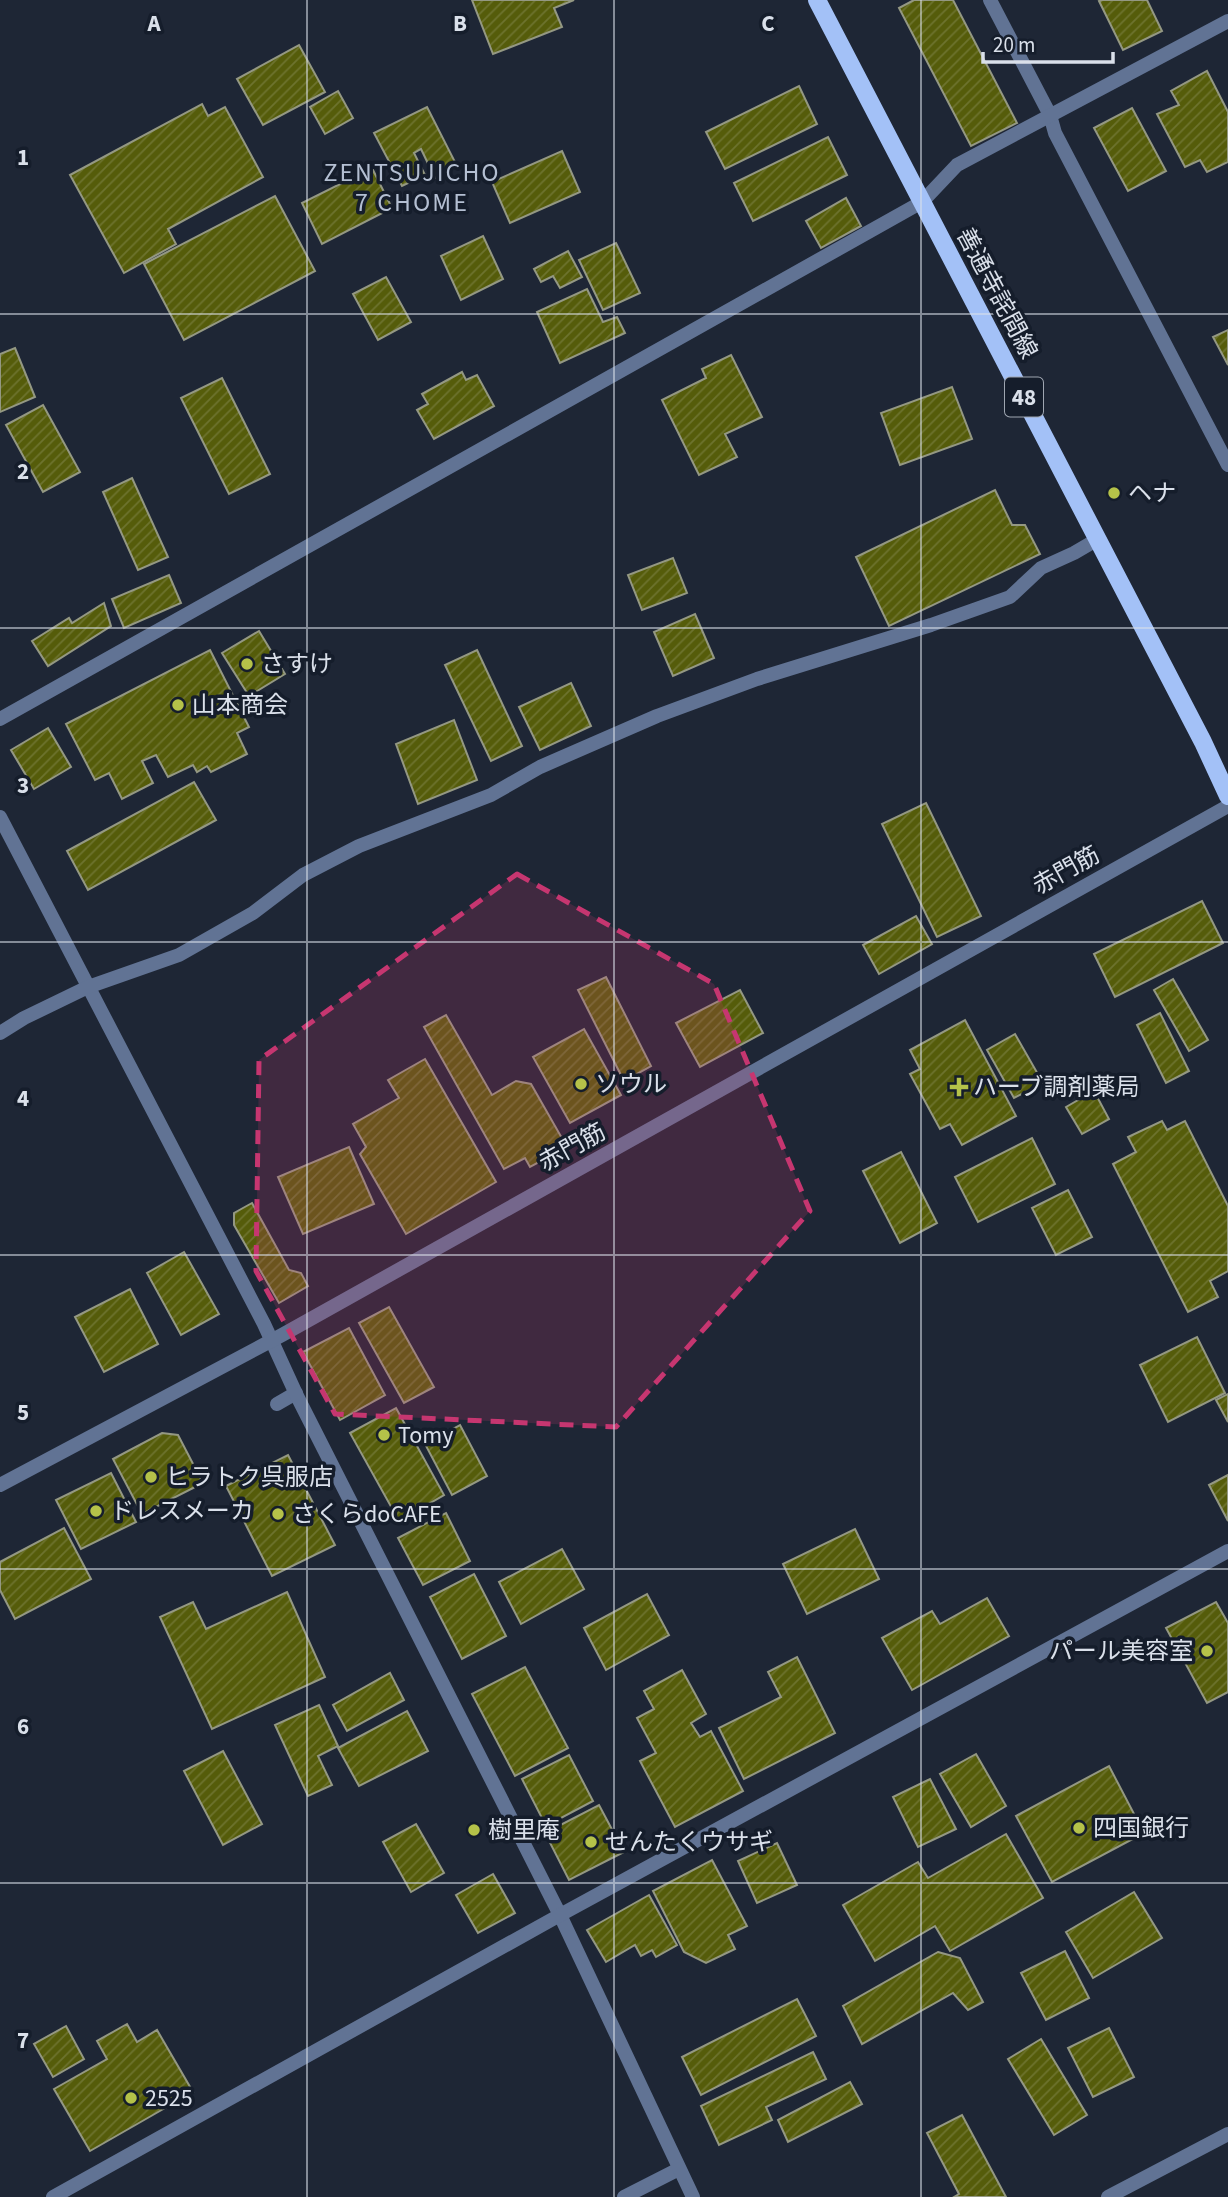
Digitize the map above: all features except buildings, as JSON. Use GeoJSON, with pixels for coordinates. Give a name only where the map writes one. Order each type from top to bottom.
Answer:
{"type":"FeatureCollection","features":[{"type":"Feature","properties":{"kind":"main road","name":"善通寺詫間線"},"geometry":{"type":"LineString","coordinates":[[817,0],[1203,742],[1228,796]]}},
{"type":"Feature","properties":{"kind":"street"},"geometry":{"type":"LineString","coordinates":[[990,0],[1050,115],[1061,146],[1228,465]]}},
{"type":"Feature","properties":{"kind":"street"},"geometry":{"type":"LineString","coordinates":[[0,719],[922,202],[957,165],[1228,21]]}},
{"type":"Feature","properties":{"kind":"street"},"geometry":{"type":"LineString","coordinates":[[0,1033],[24,1017],[88,987],[179,955],[253,913],[303,875],[359,846],[491,795],[540,767],[657,716],[757,679],[931,625],[1010,597],[1041,568],[1098,539]]}},
{"type":"Feature","properties":{"kind":"street","name":"赤門筋"},"geometry":{"type":"LineString","coordinates":[[0,1485],[271,1341],[1228,806]]}},
{"type":"Feature","properties":{"kind":"street"},"geometry":{"type":"LineString","coordinates":[[0,817],[264,1324],[296,1393],[560,1915],[693,2197]]}},
{"type":"Feature","properties":{"kind":"street"},"geometry":{"type":"LineString","coordinates":[[277,1405],[296,1393]]}},
{"type":"Feature","properties":{"kind":"street"},"geometry":{"type":"LineString","coordinates":[[53,2197],[560,1915],[1228,1551]]}},
{"type":"Feature","properties":{"kind":"street"},"geometry":{"type":"LineString","coordinates":[[1108,2197],[1228,2134]]}},
{"type":"Feature","properties":{"kind":"street"},"geometry":{"type":"LineString","coordinates":[[624,2197],[680,2169]]}},
{"type":"Feature","properties":{"kind":"highlighted area"},"geometry":{"type":"Polygon","coordinates":[[[517,874],[714,984],[810,1211],[616,1427],[335,1414],[256,1271],[259,1060],[517,874]]]}},
{"type":"Feature","properties":{"kind":"place","name":"ヘナ"},"geometry":{"type":"Point","coordinates":[1114,493]}},
{"type":"Feature","properties":{"kind":"place","name":"さすけ"},"geometry":{"type":"Point","coordinates":[247,664]}},
{"type":"Feature","properties":{"kind":"place","name":"山本商会"},"geometry":{"type":"Point","coordinates":[178,705]}},
{"type":"Feature","properties":{"kind":"place","name":"ソウル"},"geometry":{"type":"Point","coordinates":[581,1084]}},
{"type":"Feature","properties":{"kind":"place","name":"ハーブ調剤薬局"},"geometry":{"type":"Point","coordinates":[959,1087]}},
{"type":"Feature","properties":{"kind":"place","name":"Tomy"},"geometry":{"type":"Point","coordinates":[384,1435]}},
{"type":"Feature","properties":{"kind":"place","name":"ヒラトク呉服店"},"geometry":{"type":"Point","coordinates":[151,1477]}},
{"type":"Feature","properties":{"kind":"place","name":"ドレスメーカ"},"geometry":{"type":"Point","coordinates":[96,1511]}},
{"type":"Feature","properties":{"kind":"place","name":"さくらdoCAFE"},"geometry":{"type":"Point","coordinates":[278,1514]}},
{"type":"Feature","properties":{"kind":"place","name":"パール美容室"},"geometry":{"type":"Point","coordinates":[1207,1651]}},
{"type":"Feature","properties":{"kind":"place","name":"四国銀行"},"geometry":{"type":"Point","coordinates":[1079,1828]}},
{"type":"Feature","properties":{"kind":"place","name":"樹里庵"},"geometry":{"type":"Point","coordinates":[474,1830]}},
{"type":"Feature","properties":{"kind":"place","name":"せんたくウサギ"},"geometry":{"type":"Point","coordinates":[591,1842]}},
{"type":"Feature","properties":{"kind":"place","name":"2525"},"geometry":{"type":"Point","coordinates":[131,2098]}},
{"type":"Feature","properties":{"kind":"district","name":"ZENTSUJICHO 7 CHOME"},"geometry":{"type":"Point","coordinates":[412,187]}}]}
